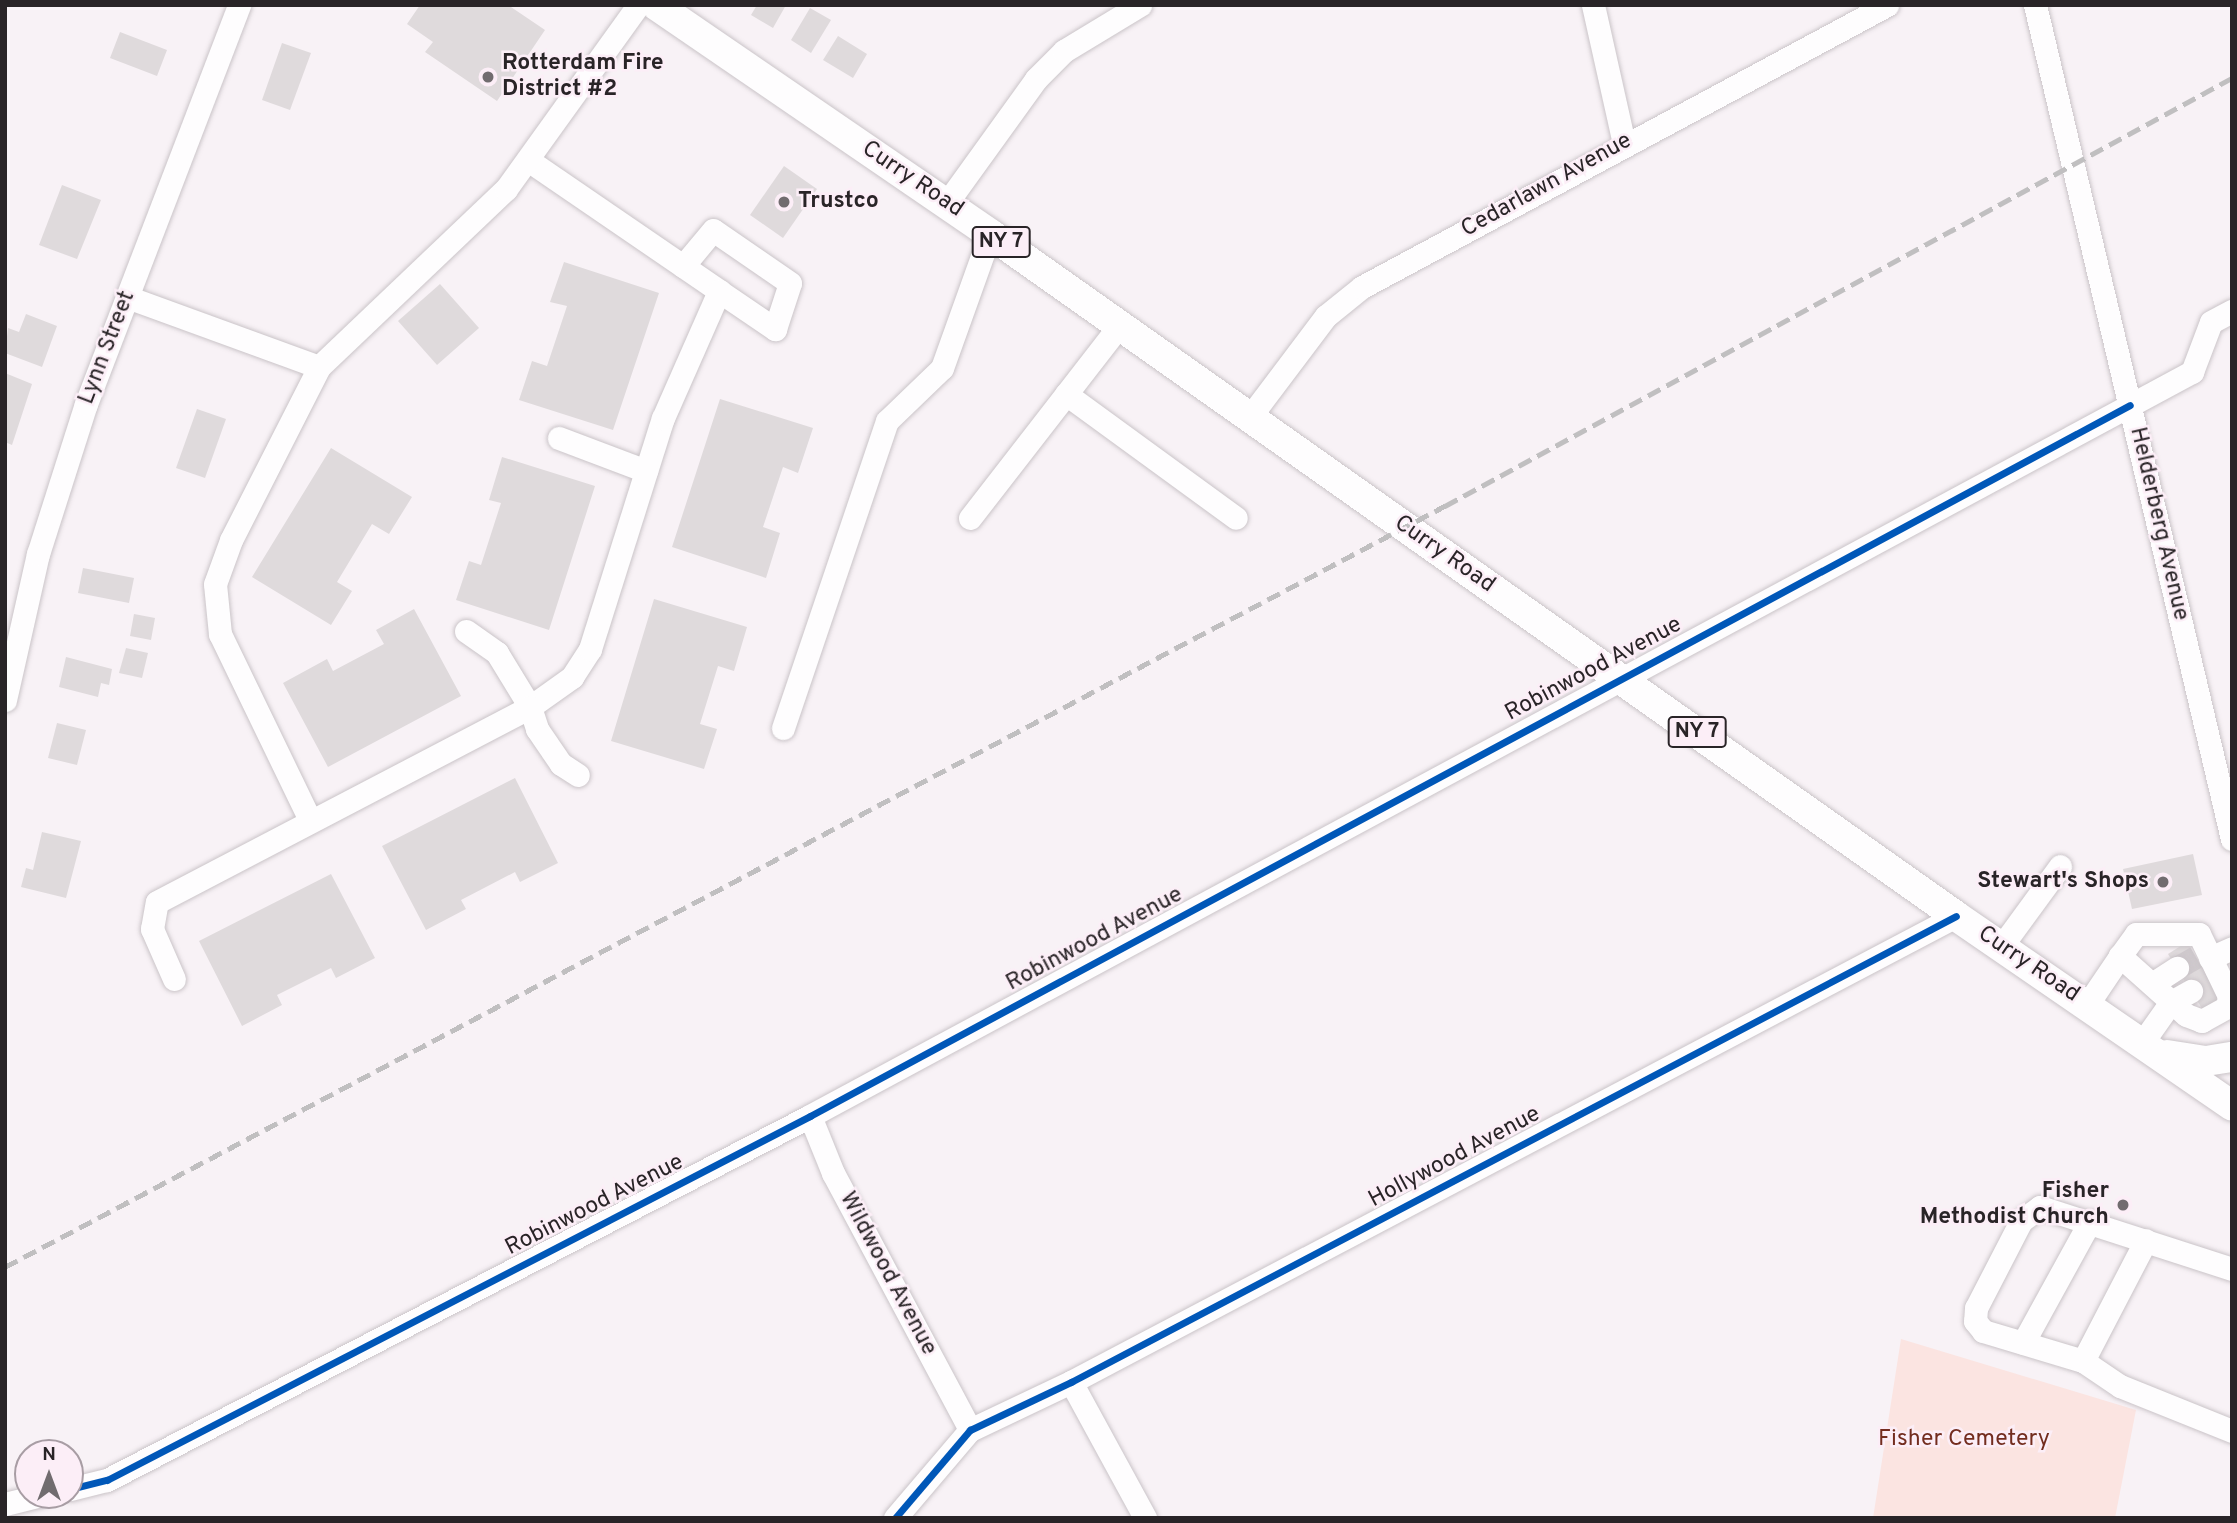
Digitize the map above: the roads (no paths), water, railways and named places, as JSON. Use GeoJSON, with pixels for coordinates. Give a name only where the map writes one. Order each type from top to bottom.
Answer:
{"type":"FeatureCollection","features":[{"type":"Feature","properties":{"kind":"main road","name":"Curry Road"},"geometry":{"type":"LineString","coordinates":[[656,5],[990,234],[1956,916],[2232,1106]]}},
{"type":"Feature","properties":{"kind":"main road"},"geometry":{"type":"LineString","coordinates":[[2149,1048],[2206,1061],[2232,1056]]}},
{"type":"Feature","properties":{"kind":"street","name":"Lynn Street"},"geometry":{"type":"LineString","coordinates":[[5,700],[38,554],[86,404],[239,5]]}},
{"type":"Feature","properties":{"kind":"street"},"geometry":{"type":"LineString","coordinates":[[310,820],[220,634],[215,584],[231,540],[319,367],[506,189],[638,5]]}},
{"type":"Feature","properties":{"kind":"street"},"geometry":{"type":"LineString","coordinates":[[946,204],[1036,79],[1064,51],[1140,5]]}},
{"type":"Feature","properties":{"kind":"street"},"geometry":{"type":"LineString","coordinates":[[1593,5],[1624,144]]}},
{"type":"Feature","properties":{"kind":"street","name":"Cedarlawn Avenue"},"geometry":{"type":"LineString","coordinates":[[1249,418],[1326,316],[1362,287],[1887,5]]}},
{"type":"Feature","properties":{"kind":"street","name":"Helderberg Avenue"},"geometry":{"type":"LineString","coordinates":[[2035,5],[2232,839]]}},
{"type":"Feature","properties":{"kind":"street"},"geometry":{"type":"LineString","coordinates":[[528,160],[682,266],[775,329],[790,283],[713,230],[682,266]]}},
{"type":"Feature","properties":{"kind":"street"},"geometry":{"type":"LineString","coordinates":[[783,728],[887,421],[942,368],[990,234]]}},
{"type":"Feature","properties":{"kind":"street"},"geometry":{"type":"LineString","coordinates":[[174,979],[152,929],[158,902],[530,707],[572,677],[590,649],[663,418],[719,291]]}},
{"type":"Feature","properties":{"kind":"street"},"geometry":{"type":"LineString","coordinates":[[128,297],[319,367]]}},
{"type":"Feature","properties":{"kind":"street","name":"Robinwood Avenue"},"geometry":{"type":"LineString","coordinates":[[84,1486],[107,1480],[810,1116],[2192,372],[2211,322],[2232,311]]}},
{"type":"Feature","properties":{"kind":"street"},"geometry":{"type":"LineString","coordinates":[[970,518],[1119,326]]}},
{"type":"Feature","properties":{"kind":"street"},"geometry":{"type":"LineString","coordinates":[[1066,394],[1236,519]]}},
{"type":"Feature","properties":{"kind":"street"},"geometry":{"type":"LineString","coordinates":[[559,438],[646,471]]}},
{"type":"Feature","properties":{"kind":"street"},"geometry":{"type":"LineString","coordinates":[[466,631],[497,653],[530,707],[537,729],[561,764],[579,775]]}},
{"type":"Feature","properties":{"kind":"street"},"geometry":{"type":"LineString","coordinates":[[2001,947],[2060,866]]}},
{"type":"Feature","properties":{"kind":"street","name":"Hollywood Avenue"},"geometry":{"type":"LineString","coordinates":[[970,1430],[1070,1382],[1956,916]]}},
{"type":"Feature","properties":{"kind":"street"},"geometry":{"type":"LineString","coordinates":[[2087,1005],[2120,956],[2136,934],[2199,934],[2201,968],[2228,996],[2227,1007],[2202,1021],[2171,1002],[2120,956]]}},
{"type":"Feature","properties":{"kind":"street"},"geometry":{"type":"LineString","coordinates":[[2152,984],[2201,968],[2232,948]]}},
{"type":"Feature","properties":{"kind":"street"},"geometry":{"type":"LineString","coordinates":[[2149,1048],[2171,1002],[2201,968]]}},
{"type":"Feature","properties":{"kind":"street","name":"Wildwood Avenue"},"geometry":{"type":"LineString","coordinates":[[810,1116],[832,1173],[970,1430]]}},
{"type":"Feature","properties":{"kind":"street"},"geometry":{"type":"LineString","coordinates":[[2232,1269],[2040,1207],[2021,1221],[1976,1308],[1975,1321],[1983,1331],[2083,1361],[2120,1386],[2232,1431]]}},
{"type":"Feature","properties":{"kind":"street"},"geometry":{"type":"LineString","coordinates":[[2023,1343],[2090,1222]]}},
{"type":"Feature","properties":{"kind":"street"},"geometry":{"type":"LineString","coordinates":[[2083,1361],[2146,1240]]}},
{"type":"Feature","properties":{"kind":"street"},"geometry":{"type":"LineString","coordinates":[[1070,1382],[1145,1518]]}},
{"type":"Feature","properties":{"kind":"street"},"geometry":{"type":"LineString","coordinates":[[895,1518],[970,1430]]}},
{"type":"Feature","properties":{"kind":"tunnel"},"geometry":{"type":"LineString","coordinates":[[2177,968],[2196,957]]}},
{"type":"Feature","properties":{"kind":"railway"},"geometry":{"type":"LineString","coordinates":[[5,1267],[1445,506],[2232,78]]}},
{"type":"Feature","properties":{"kind":"place","name":"Rotterdam Fire District #2"},"geometry":{"type":"Point","coordinates":[488,77]}},
{"type":"Feature","properties":{"kind":"place","name":"Trustco"},"geometry":{"type":"Point","coordinates":[784,202]}},
{"type":"Feature","properties":{"kind":"place","name":"Stewart's Shops"},"geometry":{"type":"Point","coordinates":[2163,882]}},
{"type":"Feature","properties":{"kind":"place","name":"Fisher Methodist Church"},"geometry":{"type":"Point","coordinates":[2123,1205]}},
{"type":"Feature","properties":{"kind":"park label","name":"Fisher Cemetery"},"geometry":{"type":"Point","coordinates":[1964,1440]}}]}
